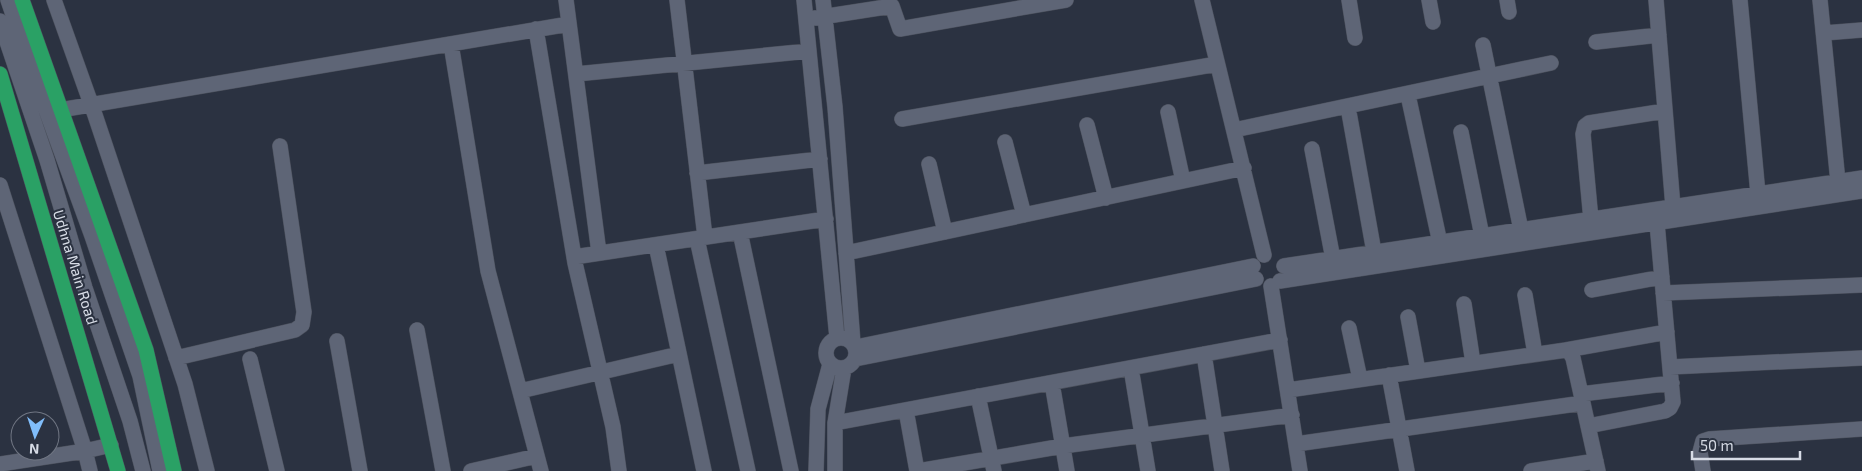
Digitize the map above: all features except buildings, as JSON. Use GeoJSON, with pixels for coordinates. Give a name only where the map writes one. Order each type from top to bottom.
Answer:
{"type":"FeatureCollection","features":[{"type":"Feature","properties":{"kind":"highway"},"geometry":{"type":"LineString","coordinates":[[22,0],[146,350],[174,471]]}},
{"type":"Feature","properties":{"kind":"highway","name":"Udhna Main Road"},"geometry":{"type":"LineString","coordinates":[[0,74],[112,445],[118,471]]}},
{"type":"Feature","properties":{"kind":"street"},"geometry":{"type":"LineString","coordinates":[[8,0],[140,376],[160,471]]}},
{"type":"Feature","properties":{"kind":"street"},"geometry":{"type":"LineString","coordinates":[[54,0],[91,104],[188,394],[207,471]]}},
{"type":"Feature","properties":{"kind":"street"},"geometry":{"type":"LineString","coordinates":[[566,0],[599,253]]}},
{"type":"Feature","properties":{"kind":"street"},"geometry":{"type":"LineString","coordinates":[[677,0],[698,173],[701,238],[748,471]]}},
{"type":"Feature","properties":{"kind":"street"},"geometry":{"type":"LineString","coordinates":[[804,0],[837,338]]}},
{"type":"Feature","properties":{"kind":"street"},"geometry":{"type":"LineString","coordinates":[[823,0],[835,107],[846,253],[848,356],[835,423],[835,471]]}},
{"type":"Feature","properties":{"kind":"street"},"geometry":{"type":"LineString","coordinates":[[806,20],[892,6],[900,29],[1066,0]]}},
{"type":"Feature","properties":{"kind":"street"},"geometry":{"type":"LineString","coordinates":[[1202,0],[1244,168],[1261,284],[1333,259],[1862,178]]}},
{"type":"Feature","properties":{"kind":"street"},"geometry":{"type":"LineString","coordinates":[[1349,0],[1355,38]]}},
{"type":"Feature","properties":{"kind":"street"},"geometry":{"type":"LineString","coordinates":[[1429,0],[1433,22]]}},
{"type":"Feature","properties":{"kind":"street"},"geometry":{"type":"LineString","coordinates":[[1656,0],[1673,207]]}},
{"type":"Feature","properties":{"kind":"street"},"geometry":{"type":"LineString","coordinates":[[1740,0],[1758,194]]}},
{"type":"Feature","properties":{"kind":"street"},"geometry":{"type":"LineString","coordinates":[[1820,0],[1838,182]]}},
{"type":"Feature","properties":{"kind":"street"},"geometry":{"type":"LineString","coordinates":[[0,21],[47,160],[85,288],[130,421],[143,471]]}},
{"type":"Feature","properties":{"kind":"street"},"geometry":{"type":"LineString","coordinates":[[60,110],[569,24]]}},
{"type":"Feature","properties":{"kind":"street"},"geometry":{"type":"LineString","coordinates":[[536,29],[574,257],[613,427],[619,471]]}},
{"type":"Feature","properties":{"kind":"street"},"geometry":{"type":"LineString","coordinates":[[1824,33],[1862,30]]}},
{"type":"Feature","properties":{"kind":"street"},"geometry":{"type":"LineString","coordinates":[[1596,42],[1659,35]]}},
{"type":"Feature","properties":{"kind":"street"},"geometry":{"type":"LineString","coordinates":[[451,44],[488,271],[542,471]]}},
{"type":"Feature","properties":{"kind":"street"},"geometry":{"type":"LineString","coordinates":[[1483,45],[1521,230]]}},
{"type":"Feature","properties":{"kind":"street"},"geometry":{"type":"LineString","coordinates":[[576,74],[809,52]]}},
{"type":"Feature","properties":{"kind":"street"},"geometry":{"type":"LineString","coordinates":[[1234,130],[1348,108],[1551,63]]}},
{"type":"Feature","properties":{"kind":"street"},"geometry":{"type":"LineString","coordinates":[[902,119],[1217,64]]}},
{"type":"Feature","properties":{"kind":"street"},"geometry":{"type":"LineString","coordinates":[[1408,95],[1440,243]]}},
{"type":"Feature","properties":{"kind":"street"},"geometry":{"type":"LineString","coordinates":[[1348,108],[1374,252]]}},
{"type":"Feature","properties":{"kind":"street"},"geometry":{"type":"LineString","coordinates":[[1591,220],[1583,134],[1585,126],[1588,123],[1665,111]]}},
{"type":"Feature","properties":{"kind":"street"},"geometry":{"type":"LineString","coordinates":[[1168,112],[1183,182]]}},
{"type":"Feature","properties":{"kind":"street"},"geometry":{"type":"LineString","coordinates":[[1087,125],[1106,198]]}},
{"type":"Feature","properties":{"kind":"street"},"geometry":{"type":"LineString","coordinates":[[1461,132],[1482,236]]}},
{"type":"Feature","properties":{"kind":"street"},"geometry":{"type":"LineString","coordinates":[[1006,142],[1024,215]]}},
{"type":"Feature","properties":{"kind":"street"},"geometry":{"type":"LineString","coordinates":[[176,358],[295,330],[302,325],[304,312],[280,146]]}},
{"type":"Feature","properties":{"kind":"street"},"geometry":{"type":"LineString","coordinates":[[1312,149],[1333,259]]}},
{"type":"Feature","properties":{"kind":"street"},"geometry":{"type":"LineString","coordinates":[[698,173],[820,159]]}},
{"type":"Feature","properties":{"kind":"street"},"geometry":{"type":"LineString","coordinates":[[929,164],[945,232]]}},
{"type":"Feature","properties":{"kind":"street"},"geometry":{"type":"LineString","coordinates":[[846,253],[1244,168]]}},
{"type":"Feature","properties":{"kind":"street"},"geometry":{"type":"LineString","coordinates":[[0,185],[3,205],[90,471]]}},
{"type":"Feature","properties":{"kind":"street"},"geometry":{"type":"LineString","coordinates":[[1279,278],[1862,191]]}},
{"type":"Feature","properties":{"kind":"street"},"geometry":{"type":"LineString","coordinates":[[574,257],[826,220]]}},
{"type":"Feature","properties":{"kind":"street"},"geometry":{"type":"LineString","coordinates":[[1588,426],[1665,411],[1670,408],[1672,384],[1657,223]]}},
{"type":"Feature","properties":{"kind":"street"},"geometry":{"type":"LineString","coordinates":[[740,232],[791,471]]}},
{"type":"Feature","properties":{"kind":"street"},"geometry":{"type":"LineString","coordinates":[[656,245],[704,471]]}},
{"type":"Feature","properties":{"kind":"street"},"geometry":{"type":"LineString","coordinates":[[816,471],[818,410],[848,356],[844,338],[837,338],[830,342],[826,355],[848,356],[1258,266],[1269,254],[1279,258],[1280,340],[1300,471]]}},
{"type":"Feature","properties":{"kind":"street"},"geometry":{"type":"LineString","coordinates":[[1592,290],[1662,277]]}},
{"type":"Feature","properties":{"kind":"street"},"geometry":{"type":"LineString","coordinates":[[1663,293],[1862,285]]}},
{"type":"Feature","properties":{"kind":"street"},"geometry":{"type":"LineString","coordinates":[[1524,295],[1535,354]]}},
{"type":"Feature","properties":{"kind":"street"},"geometry":{"type":"LineString","coordinates":[[1464,304],[1473,363]]}},
{"type":"Feature","properties":{"kind":"street"},"geometry":{"type":"LineString","coordinates":[[1408,317],[1418,371]]}},
{"type":"Feature","properties":{"kind":"street"},"geometry":{"type":"LineString","coordinates":[[1349,328],[1360,380]]}},
{"type":"Feature","properties":{"kind":"street"},"geometry":{"type":"LineString","coordinates":[[417,330],[443,471]]}},
{"type":"Feature","properties":{"kind":"street"},"geometry":{"type":"LineString","coordinates":[[1288,390],[1566,350],[1667,332]]}},
{"type":"Feature","properties":{"kind":"street"},"geometry":{"type":"LineString","coordinates":[[835,423],[1280,340]]}},
{"type":"Feature","properties":{"kind":"street"},"geometry":{"type":"LineString","coordinates":[[337,341],[360,471]]}},
{"type":"Feature","properties":{"kind":"street"},"geometry":{"type":"LineString","coordinates":[[1531,471],[1597,466],[1573,358],[1566,350]]}},
{"type":"Feature","properties":{"kind":"street"},"geometry":{"type":"LineString","coordinates":[[520,391],[679,354]]}},
{"type":"Feature","properties":{"kind":"street"},"geometry":{"type":"LineString","coordinates":[[1204,354],[1222,471]]}},
{"type":"Feature","properties":{"kind":"street"},"geometry":{"type":"LineString","coordinates":[[1670,367],[1862,358]]}},
{"type":"Feature","properties":{"kind":"street"},"geometry":{"type":"LineString","coordinates":[[250,359],[277,471]]}},
{"type":"Feature","properties":{"kind":"street"},"geometry":{"type":"LineString","coordinates":[[1131,368],[1148,471]]}},
{"type":"Feature","properties":{"kind":"street"},"geometry":{"type":"LineString","coordinates":[[1389,375],[1407,471]]}},
{"type":"Feature","properties":{"kind":"street"},"geometry":{"type":"LineString","coordinates":[[1052,383],[1067,471]]}},
{"type":"Feature","properties":{"kind":"street"},"geometry":{"type":"LineString","coordinates":[[1296,444],[1399,430],[1672,384]]}},
{"type":"Feature","properties":{"kind":"street"},"geometry":{"type":"LineString","coordinates":[[978,396],[992,465]]}},
{"type":"Feature","properties":{"kind":"street"},"geometry":{"type":"LineString","coordinates":[[906,410],[917,471],[992,465],[1063,446],[1292,415]]}},
{"type":"Feature","properties":{"kind":"street"},"geometry":{"type":"LineString","coordinates":[[1703,471],[1701,446],[1703,441],[1708,439],[1862,429]]}},
{"type":"Feature","properties":{"kind":"street"},"geometry":{"type":"LineString","coordinates":[[0,464],[112,445]]}},
{"type":"Feature","properties":{"kind":"street"},"geometry":{"type":"LineString","coordinates":[[471,471],[537,456]]}}]}
